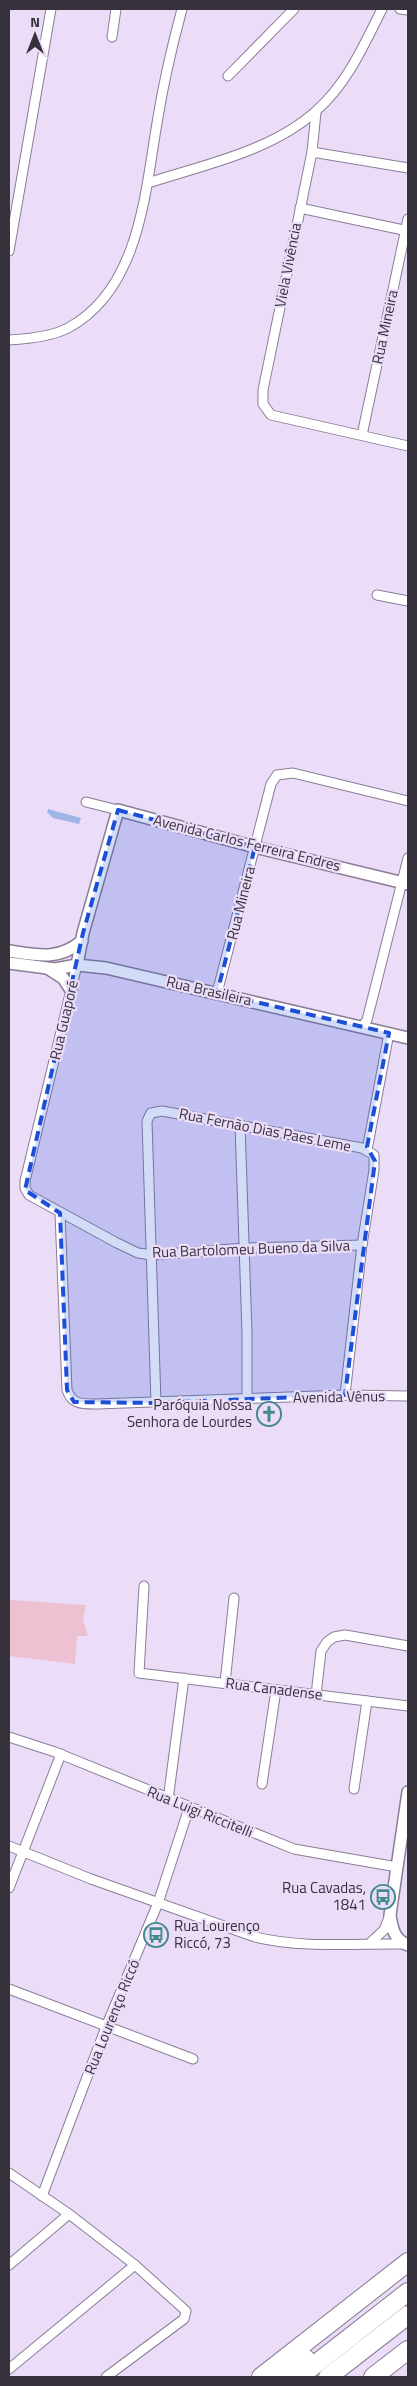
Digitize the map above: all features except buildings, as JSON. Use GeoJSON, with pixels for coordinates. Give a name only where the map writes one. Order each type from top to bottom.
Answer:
{"type":"FeatureCollection","features":[{"type":"Feature","properties":{"kind":"highway"},"geometry":{"type":"LineString","coordinates":[[261,2377],[408,2262]]}},
{"type":"Feature","properties":{"kind":"highway"},"geometry":{"type":"LineString","coordinates":[[300,2377],[408,2292]]}},
{"type":"Feature","properties":{"kind":"highway"},"geometry":{"type":"LineString","coordinates":[[328,2377],[408,2315]]}},
{"type":"Feature","properties":{"kind":"highway"},"geometry":{"type":"LineString","coordinates":[[283,2377],[346,2329],[373,2320]]}},
{"type":"Feature","properties":{"kind":"highway"},"geometry":{"type":"LineString","coordinates":[[373,2377],[408,2350]]}},
{"type":"Feature","properties":{"kind":"street"},"geometry":{"type":"LineString","coordinates":[[9,251],[51,9]]}},
{"type":"Feature","properties":{"kind":"street"},"geometry":{"type":"LineString","coordinates":[[112,36],[116,9]]}},
{"type":"Feature","properties":{"kind":"street"},"geometry":{"type":"LineString","coordinates":[[9,340],[27,339],[68,328],[94,309],[114,284],[127,259],[148,183],[157,122],[182,9]]}},
{"type":"Feature","properties":{"kind":"street"},"geometry":{"type":"LineString","coordinates":[[228,76],[294,9]]}},
{"type":"Feature","properties":{"kind":"street"},"geometry":{"type":"LineString","coordinates":[[148,183],[246,152],[316,112],[332,95],[353,67],[382,9]]}},
{"type":"Feature","properties":{"kind":"street"},"geometry":{"type":"LineString","coordinates":[[400,9],[408,10]]}},
{"type":"Feature","properties":{"kind":"street","name":"Viela Vivência"},"geometry":{"type":"LineString","coordinates":[[316,112],[312,152],[263,390],[263,404],[271,415],[362,435]]}},
{"type":"Feature","properties":{"kind":"street"},"geometry":{"type":"LineString","coordinates":[[312,152],[408,168]]}},
{"type":"Feature","properties":{"kind":"street"},"geometry":{"type":"LineString","coordinates":[[300,208],[407,230]]}},
{"type":"Feature","properties":{"kind":"street","name":"Rua Mineira"},"geometry":{"type":"LineString","coordinates":[[362,435],[408,219]]}},
{"type":"Feature","properties":{"kind":"street"},"geometry":{"type":"LineString","coordinates":[[362,435],[408,446]]}},
{"type":"Feature","properties":{"kind":"street"},"geometry":{"type":"LineString","coordinates":[[377,595],[408,600]]}},
{"type":"Feature","properties":{"kind":"street","name":"Rua Mineira"},"geometry":{"type":"LineString","coordinates":[[217,993],[271,784],[277,775],[293,773],[408,801]]}},
{"type":"Feature","properties":{"kind":"street","name":"Avenida Carlos Ferreira Endres"},"geometry":{"type":"LineString","coordinates":[[86,802],[255,847],[405,883]]}},
{"type":"Feature","properties":{"kind":"street","name":"Rua Guaporé"},"geometry":{"type":"LineString","coordinates":[[60,1213],[29,1195],[24,1184],[82,941],[118,810]]}},
{"type":"Feature","properties":{"kind":"street"},"geometry":{"type":"LineString","coordinates":[[362,1027],[367,1020],[405,883],[408,858]]}},
{"type":"Feature","properties":{"kind":"street"},"geometry":{"type":"LineString","coordinates":[[9,951],[58,955],[68,952],[82,941]]}},
{"type":"Feature","properties":{"kind":"street","name":"Rua Brasileira"},"geometry":{"type":"LineString","coordinates":[[9,962],[47,969],[62,969],[77,965],[106,968],[408,1038]]}},
{"type":"Feature","properties":{"kind":"street"},"geometry":{"type":"LineString","coordinates":[[47,969],[63,978],[71,990]]}},
{"type":"Feature","properties":{"kind":"street","name":"Rua Fernão Dias Paes Leme"},"geometry":{"type":"LineString","coordinates":[[367,1150],[389,1033]]}},
{"type":"Feature","properties":{"kind":"street","name":"Rua Fernão Dias Paes Leme"},"geometry":{"type":"LineString","coordinates":[[152,1256],[147,1121],[151,1113],[162,1111],[240,1124],[367,1150],[374,1155],[375,1161],[362,1245],[345,1395]]}},
{"type":"Feature","properties":{"kind":"street"},"geometry":{"type":"LineString","coordinates":[[240,1124],[246,1399]]}},
{"type":"Feature","properties":{"kind":"street","name":"Rua Bartolomeu Bueno da Silva"},"geometry":{"type":"LineString","coordinates":[[60,1213],[117,1243],[152,1256],[244,1248],[362,1245]]}},
{"type":"Feature","properties":{"kind":"street","name":"Avenida Vênus"},"geometry":{"type":"LineString","coordinates":[[60,1213],[68,1390],[70,1397],[77,1403],[156,1403],[345,1395],[408,1396]]}},
{"type":"Feature","properties":{"kind":"street"},"geometry":{"type":"LineString","coordinates":[[152,1256],[156,1403]]}},
{"type":"Feature","properties":{"kind":"street","name":"Rua Canadense"},"geometry":{"type":"LineString","coordinates":[[144,1586],[139,1673],[408,1706]]}},
{"type":"Feature","properties":{"kind":"street"},"geometry":{"type":"LineString","coordinates":[[224,1683],[234,1598]]}},
{"type":"Feature","properties":{"kind":"street"},"geometry":{"type":"LineString","coordinates":[[316,1695],[321,1651],[327,1642],[334,1637],[345,1636],[408,1646]]}},
{"type":"Feature","properties":{"kind":"street"},"geometry":{"type":"LineString","coordinates":[[168,1800],[184,1678]]}},
{"type":"Feature","properties":{"kind":"street"},"geometry":{"type":"LineString","coordinates":[[262,1784],[276,1690]]}},
{"type":"Feature","properties":{"kind":"street"},"geometry":{"type":"LineString","coordinates":[[354,1789],[367,1701]]}},
{"type":"Feature","properties":{"kind":"street","name":"Rua Luigi Riccitelli"},"geometry":{"type":"LineString","coordinates":[[9,1737],[61,1754],[168,1800],[294,1849],[397,1867]]}},
{"type":"Feature","properties":{"kind":"street"},"geometry":{"type":"LineString","coordinates":[[9,1888],[61,1754]]}},
{"type":"Feature","properties":{"kind":"street"},"geometry":{"type":"LineString","coordinates":[[369,1943],[384,1930],[390,1915],[408,1792]]}},
{"type":"Feature","properties":{"kind":"street","name":"Rua Lourenço Riccó"},"geometry":{"type":"LineString","coordinates":[[42,2196],[106,2027],[158,1903],[189,1808]]}},
{"type":"Feature","properties":{"kind":"street"},"geometry":{"type":"LineString","coordinates":[[9,1846],[230,1929],[280,1943],[327,1945],[407,1944]]}},
{"type":"Feature","properties":{"kind":"street"},"geometry":{"type":"LineString","coordinates":[[390,1915],[396,1937],[407,1944]]}},
{"type":"Feature","properties":{"kind":"street"},"geometry":{"type":"LineString","coordinates":[[9,1989],[193,2059]]}},
{"type":"Feature","properties":{"kind":"street"},"geometry":{"type":"LineString","coordinates":[[9,2173],[69,2214],[135,2265],[185,2308],[186,2315],[106,2377]]}},
{"type":"Feature","properties":{"kind":"street"},"geometry":{"type":"LineString","coordinates":[[9,2264],[69,2214]]}},
{"type":"Feature","properties":{"kind":"street"},"geometry":{"type":"LineString","coordinates":[[9,2369],[135,2265]]}},
{"type":"Feature","properties":{"kind":"highlighted area"},"geometry":{"type":"Polygon","coordinates":[[[118,810],[255,847],[217,993],[389,1033],[367,1147],[375,1161],[345,1395],[156,1403],[74,1402],[67,1390],[60,1213],[25,1190],[83,933],[118,810]]]}},
{"type":"Feature","properties":{"kind":"shaded area"},"geometry":{"type":"Polygon","coordinates":[[[9,1601],[86,1605],[83,1620],[88,1636],[77,1636],[75,1664],[9,1656],[9,1601]]]}},
{"type":"Feature","properties":{"kind":"water"},"geometry":{"type":"Polygon","coordinates":[[[48,809],[81,818],[79,824],[53,818],[47,812],[48,809]]]}},
{"type":"Feature","properties":{"kind":"place","name":"Paróquia Nossa Senhora de Lourdes"},"geometry":{"type":"Point","coordinates":[269,1414]}},
{"type":"Feature","properties":{"kind":"place","name":"Rua Cavadas, 1841"},"geometry":{"type":"Point","coordinates":[383,1897]}},
{"type":"Feature","properties":{"kind":"place","name":"Rua Lourenço Riccó, 73"},"geometry":{"type":"Point","coordinates":[156,1935]}}]}
